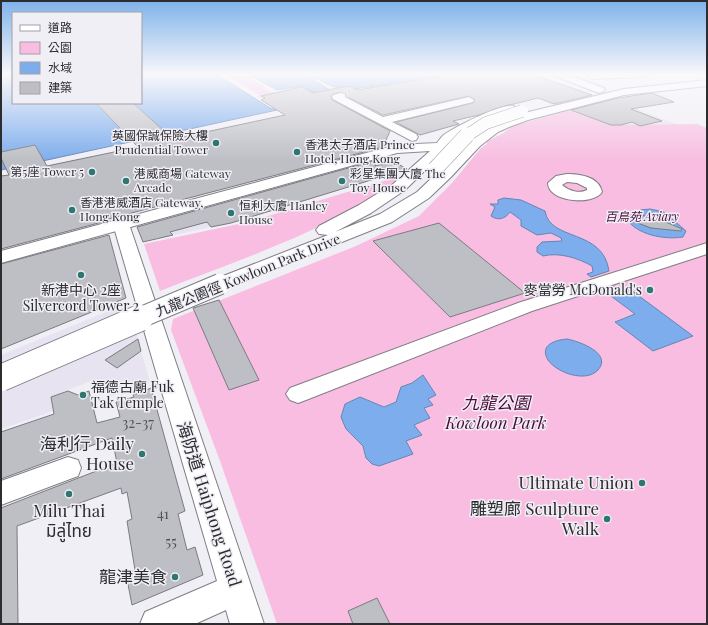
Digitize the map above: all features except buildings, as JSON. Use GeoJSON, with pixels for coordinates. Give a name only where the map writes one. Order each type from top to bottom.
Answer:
{"type":"FeatureCollection","features":[{"type":"Feature","properties":{"kind":"main road","name":"九龍公園徑 Kowloon Park Drive"},"geometry":{"type":"LineString","coordinates":[[310,239],[365,209],[399,187],[425,163],[449,137],[472,123],[511,109],[539,103]]}},
{"type":"Feature","properties":{"kind":"main road","name":"九龍公園徑 Kowloon Park Drive"},"geometry":{"type":"LineString","coordinates":[[1,378],[216,280],[374,213],[398,200],[412,190],[435,169],[459,143],[476,129],[522,111],[553,103]]}},
{"type":"Feature","properties":{"kind":"main road"},"geometry":{"type":"LineString","coordinates":[[472,123],[468,128],[471,130],[479,131],[493,129],[524,117],[577,103]]}},
{"type":"Feature","properties":{"kind":"main road","name":"九龍公園徑 Kowloon Park Drive"},"geometry":{"type":"LineString","coordinates":[[1,364],[216,280],[386,218],[423,195],[476,143],[493,129]]}},
{"type":"Feature","properties":{"kind":"main road"},"geometry":{"type":"LineString","coordinates":[[418,138],[442,145]]}},
{"type":"Feature","properties":{"kind":"main road"},"geometry":{"type":"LineString","coordinates":[[1,257],[388,151],[414,147],[476,143]]}},
{"type":"Feature","properties":{"kind":"main road"},"geometry":{"type":"LineString","coordinates":[[388,151],[419,152],[426,157],[425,163]]}},
{"type":"Feature","properties":{"kind":"street"},"geometry":{"type":"LineString","coordinates":[[349,103],[418,138]]}},
{"type":"Feature","properties":{"kind":"street"},"geometry":{"type":"LineString","coordinates":[[382,121],[456,103]]}},
{"type":"Feature","properties":{"kind":"street","name":"海防道 Haiphong Road"},"geometry":{"type":"LineString","coordinates":[[121,224],[247,624]]}},
{"type":"Feature","properties":{"kind":"street"},"geometry":{"type":"LineString","coordinates":[[298,394],[525,307],[707,248]]}},
{"type":"Feature","properties":{"kind":"street"},"geometry":{"type":"LineString","coordinates":[[1,493],[68,468]]}},
{"type":"Feature","properties":{"kind":"street"},"geometry":{"type":"LineString","coordinates":[[157,624],[236,589]]}},
{"type":"Feature","properties":{"kind":"shaded area"},"geometry":{"type":"Polygon","coordinates":[[[595,103],[622,103],[679,125],[611,125],[570,110],[595,103]]]}},
{"type":"Feature","properties":{"kind":"shaded area"},"geometry":{"type":"Polygon","coordinates":[[[198,212],[211,227],[143,242],[138,229],[198,212]]]}},
{"type":"Feature","properties":{"kind":"shaded area"},"geometry":{"type":"Polygon","coordinates":[[[128,303],[138,339],[105,361],[117,368],[141,351],[150,382],[112,396],[93,380],[51,397],[53,411],[1,429],[1,355],[128,303]]]}},
{"type":"Feature","properties":{"kind":"green space"},"geometry":{"type":"Polygon","coordinates":[[[266,103],[312,103],[277,110],[266,103]]]}},
{"type":"Feature","properties":{"kind":"green space","name":"九龍公園 Kowloon Park"},"geometry":{"type":"Polygon","coordinates":[[[570,110],[611,125],[697,124],[707,128],[707,624],[277,624],[220,461],[171,330],[173,319],[356,246],[419,216],[452,183],[481,148],[487,144],[487,141],[502,134],[513,126],[570,110]]]}},
{"type":"Feature","properties":{"kind":"green space"},"geometry":{"type":"Polygon","coordinates":[[[397,177],[399,178],[372,197],[315,229],[160,291],[144,244],[248,222],[397,177]]]}},
{"type":"Feature","properties":{"kind":"water"},"geometry":{"type":"Polygon","coordinates":[[[1,103],[262,103],[277,110],[1,170],[1,103]]]}},
{"type":"Feature","properties":{"kind":"water"},"geometry":{"type":"Polygon","coordinates":[[[504,198],[521,200],[545,211],[549,221],[556,227],[587,241],[597,248],[605,257],[609,271],[591,277],[587,274],[593,272],[592,266],[587,263],[562,255],[543,256],[537,252],[537,247],[542,242],[562,241],[561,238],[551,233],[537,235],[521,226],[521,220],[510,212],[501,218],[491,216],[495,207],[490,204],[498,204],[498,200],[504,198]]]}},
{"type":"Feature","properties":{"kind":"water"},"geometry":{"type":"Polygon","coordinates":[[[650,209],[664,212],[686,231],[683,237],[660,237],[637,229],[626,218],[637,214],[640,210],[650,209]],[[640,216],[638,223],[651,228],[660,228],[663,221],[652,216],[640,216]]]}},
{"type":"Feature","properties":{"kind":"water"},"geometry":{"type":"Polygon","coordinates":[[[616,286],[625,292],[631,290],[693,336],[653,351],[615,322],[635,314],[603,290],[616,286]]]}},
{"type":"Feature","properties":{"kind":"water"},"geometry":{"type":"Polygon","coordinates":[[[567,339],[586,345],[598,353],[601,358],[601,364],[598,370],[593,374],[579,376],[572,375],[552,365],[546,355],[545,351],[547,347],[553,342],[567,339]]]}},
{"type":"Feature","properties":{"kind":"water"},"geometry":{"type":"Polygon","coordinates":[[[423,375],[436,395],[428,399],[433,405],[424,408],[430,418],[414,425],[422,435],[406,441],[413,454],[379,466],[372,464],[366,458],[363,446],[346,429],[341,417],[345,404],[360,397],[384,407],[396,402],[401,387],[412,383],[423,375]]]}},
{"type":"Feature","properties":{"kind":"place","name":"英國保誠保險大樓 Prudential Tower"},"geometry":{"type":"Point","coordinates":[216,143]}},
{"type":"Feature","properties":{"kind":"place","name":"香港太子酒店 Prince Hotel, Hong Kong"},"geometry":{"type":"Point","coordinates":[297,152]}},
{"type":"Feature","properties":{"kind":"place","name":"第5座 Tower 5"},"geometry":{"type":"Point","coordinates":[92,172]}},
{"type":"Feature","properties":{"kind":"place","name":"港威商場 Gateway Arcade"},"geometry":{"type":"Point","coordinates":[126,181]}},
{"type":"Feature","properties":{"kind":"place","name":"彩星集團大廈 The Toy House"},"geometry":{"type":"Point","coordinates":[342,181]}},
{"type":"Feature","properties":{"kind":"place","name":"香港港威酒店 Gateway, Hong Kong"},"geometry":{"type":"Point","coordinates":[72,210]}},
{"type":"Feature","properties":{"kind":"place","name":"恒利大廈 Hanley House"},"geometry":{"type":"Point","coordinates":[231,213]}},
{"type":"Feature","properties":{"kind":"place","name":"新港中心 2座 Silvercord Tower 2"},"geometry":{"type":"Point","coordinates":[81,275]}},
{"type":"Feature","properties":{"kind":"place","name":"麥當勞 McDonald's"},"geometry":{"type":"Point","coordinates":[650,290]}},
{"type":"Feature","properties":{"kind":"place","name":"福德古廟 Fuk Tak Temple"},"geometry":{"type":"Point","coordinates":[83,395]}},
{"type":"Feature","properties":{"kind":"place","name":"海利行 Daily House"},"geometry":{"type":"Point","coordinates":[142,454]}},
{"type":"Feature","properties":{"kind":"place","name":"Ultimate Union"},"geometry":{"type":"Point","coordinates":[642,483]}},
{"type":"Feature","properties":{"kind":"place","name":"Milu Thai มิลู่ไทย"},"geometry":{"type":"Point","coordinates":[69,494]}},
{"type":"Feature","properties":{"kind":"place","name":"雕塑廊 Sculpture Walk"},"geometry":{"type":"Point","coordinates":[607,519]}},
{"type":"Feature","properties":{"kind":"place","name":"龍津美食"},"geometry":{"type":"Point","coordinates":[175,577]}},
{"type":"Feature","properties":{"kind":"park label","name":"百鳥苑 Aviary"},"geometry":{"type":"Point","coordinates":[642,217]}}]}
